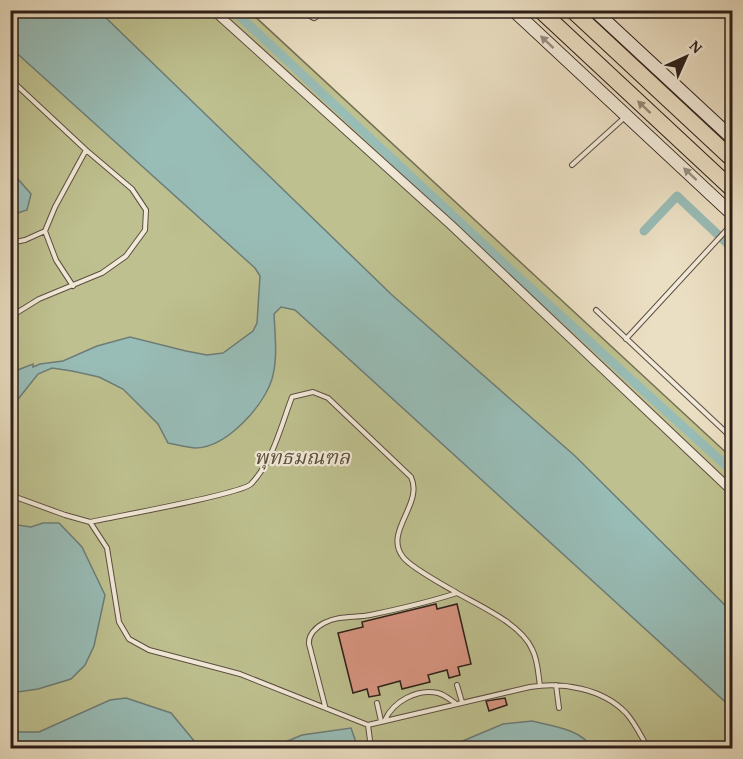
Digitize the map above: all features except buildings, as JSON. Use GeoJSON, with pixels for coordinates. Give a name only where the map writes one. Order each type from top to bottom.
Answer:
{"type":"FeatureCollection","features":[{"type":"Feature","properties":{"kind":"highway"},"geometry":{"type":"LineString","coordinates":[[540,10],[732,189]]}},
{"type":"Feature","properties":{"kind":"highway"},"geometry":{"type":"LineString","coordinates":[[572,10],[732,159]]}},
{"type":"Feature","properties":{"kind":"main road"},"geometry":{"type":"LineString","coordinates":[[513,10],[732,214]]}},
{"type":"Feature","properties":{"kind":"main road"},"geometry":{"type":"LineString","coordinates":[[594,10],[732,138]]}},
{"type":"Feature","properties":{"kind":"street"},"geometry":{"type":"LineString","coordinates":[[213,10],[451,225],[732,491]]}},
{"type":"Feature","properties":{"kind":"street"},"geometry":{"type":"LineString","coordinates":[[306,10],[314,16],[321,10]]}},
{"type":"Feature","properties":{"kind":"lane"},"geometry":{"type":"LineString","coordinates":[[10,79],[86,150],[132,189],[146,210],[145,230],[126,256],[102,273],[39,299],[10,317]]}},
{"type":"Feature","properties":{"kind":"lane"},"geometry":{"type":"LineString","coordinates":[[572,165],[626,116]]}},
{"type":"Feature","properties":{"kind":"lane"},"geometry":{"type":"LineString","coordinates":[[10,243],[25,240],[45,231],[55,207],[86,150]]}},
{"type":"Feature","properties":{"kind":"lane"},"geometry":{"type":"LineString","coordinates":[[627,339],[732,224]]}},
{"type":"Feature","properties":{"kind":"lane"},"geometry":{"type":"LineString","coordinates":[[45,231],[56,260],[73,286]]}},
{"type":"Feature","properties":{"kind":"lane"},"geometry":{"type":"LineString","coordinates":[[596,310],[732,438]]}},
{"type":"Feature","properties":{"kind":"lane"},"geometry":{"type":"LineString","coordinates":[[10,495],[90,522],[249,486],[267,461],[292,397],[313,392],[328,398],[411,477],[414,490],[399,533],[398,548],[406,561],[513,626],[528,639],[536,658],[540,686]]}},
{"type":"Feature","properties":{"kind":"lane"},"geometry":{"type":"LineString","coordinates":[[90,522],[107,548],[119,622],[129,639],[149,650],[240,674],[368,724],[540,686],[556,685],[593,692],[625,711],[648,748]]}},
{"type":"Feature","properties":{"kind":"lane"},"geometry":{"type":"LineString","coordinates":[[325,706],[309,644],[310,635],[316,629],[327,621],[338,618],[368,615],[457,593]]}},
{"type":"Feature","properties":{"kind":"lane"},"geometry":{"type":"LineString","coordinates":[[457,685],[462,702]]}},
{"type":"Feature","properties":{"kind":"lane"},"geometry":{"type":"LineString","coordinates":[[556,685],[559,708]]}},
{"type":"Feature","properties":{"kind":"lane"},"geometry":{"type":"LineString","coordinates":[[383,721],[398,702],[429,692],[446,696],[455,704]]}},
{"type":"Feature","properties":{"kind":"lane"},"geometry":{"type":"LineString","coordinates":[[377,703],[383,721]]}},
{"type":"Feature","properties":{"kind":"lane"},"geometry":{"type":"LineString","coordinates":[[368,724],[371,748]]}},
{"type":"Feature","properties":{"kind":"green space","name":"พุทธมณฑล"},"geometry":{"type":"Polygon","coordinates":[[[10,11],[249,11],[732,458],[732,748],[11,748],[10,11]]]}},
{"type":"Feature","properties":{"kind":"water"},"geometry":{"type":"Polygon","coordinates":[[[11,10],[98,10],[392,295],[575,456],[732,612],[732,708],[295,310],[281,307],[274,314],[276,347],[274,371],[261,402],[231,434],[207,446],[195,448],[168,443],[158,424],[123,389],[99,377],[72,371],[52,368],[38,374],[11,408],[11,375],[15,371],[33,364],[33,367],[63,361],[97,346],[130,337],[207,355],[223,353],[253,331],[257,323],[260,276],[255,268],[11,48],[11,10]]]}},
{"type":"Feature","properties":{"kind":"water"},"geometry":{"type":"Polygon","coordinates":[[[11,171],[31,194],[27,210],[18,213],[11,209],[11,171]]]}},
{"type":"Feature","properties":{"kind":"water"},"geometry":{"type":"Polygon","coordinates":[[[43,523],[59,523],[82,547],[105,595],[94,646],[85,665],[71,679],[38,689],[11,693],[11,524],[31,527],[43,523]]]}},
{"type":"Feature","properties":{"kind":"water"},"geometry":{"type":"Polygon","coordinates":[[[126,698],[171,713],[200,748],[11,748],[11,732],[39,732],[110,700],[126,698]]]}},
{"type":"Feature","properties":{"kind":"water"},"geometry":{"type":"Polygon","coordinates":[[[532,721],[573,732],[581,736],[592,748],[446,748],[503,724],[532,721]]]}},
{"type":"Feature","properties":{"kind":"water"},"geometry":{"type":"Polygon","coordinates":[[[351,728],[358,748],[271,748],[302,735],[351,728]]]}},
{"type":"Feature","properties":{"kind":"waterway"},"geometry":{"type":"LineString","coordinates":[[233,10],[526,284],[732,471]]}},
{"type":"Feature","properties":{"kind":"waterway"},"geometry":{"type":"LineString","coordinates":[[644,231],[677,196],[732,248]]}}]}
